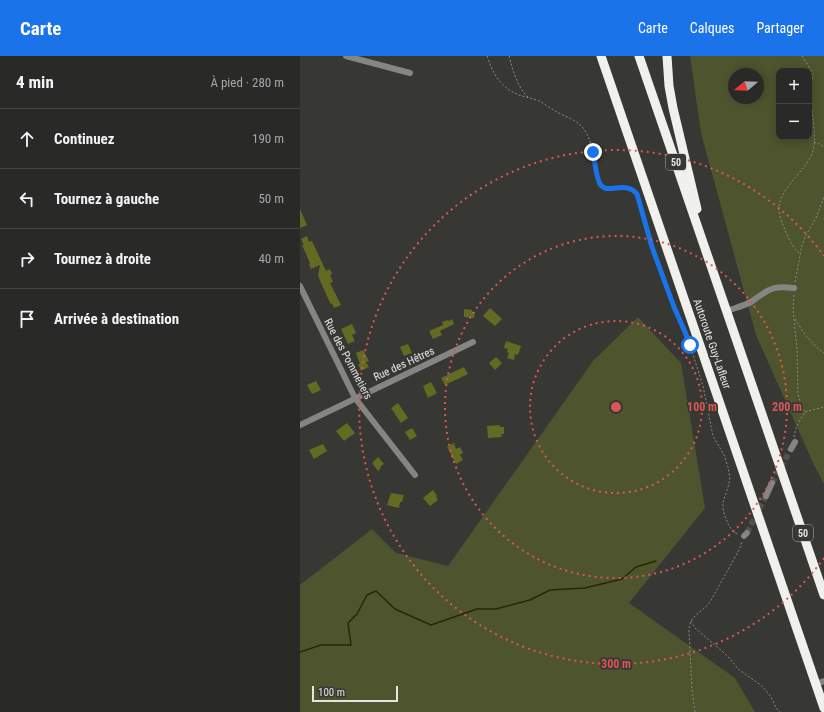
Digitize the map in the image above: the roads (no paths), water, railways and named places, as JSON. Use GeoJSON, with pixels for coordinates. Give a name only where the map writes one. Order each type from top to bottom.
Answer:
{"type":"FeatureCollection","features":[{"type":"Feature","properties":{"kind":"highway","name":"Autoroute Guy-Lafleur"},"geometry":{"type":"LineString","coordinates":[[601,56],[820,683],[824,708]]}},
{"type":"Feature","properties":{"kind":"highway","name":"50"},"geometry":{"type":"LineString","coordinates":[[639,56],[824,595]]}},
{"type":"Feature","properties":{"kind":"highway"},"geometry":{"type":"LineString","coordinates":[[667,56],[669,86],[673,108],[712,268]]}},
{"type":"Feature","properties":{"kind":"street"},"geometry":{"type":"LineString","coordinates":[[346,56],[410,73]]}},
{"type":"Feature","properties":{"kind":"street","name":"Rue des Pommetiers"},"geometry":{"type":"LineString","coordinates":[[300,286],[355,398],[415,475]]}},
{"type":"Feature","properties":{"kind":"street"},"geometry":{"type":"LineString","coordinates":[[727,311],[747,304],[765,292],[776,288],[794,288]]}},
{"type":"Feature","properties":{"kind":"street","name":"Rue des Hêtres"},"geometry":{"type":"LineString","coordinates":[[300,425],[473,342]]}},
{"type":"Feature","properties":{"kind":"street"},"geometry":{"type":"LineString","coordinates":[[791,449],[795,442]]}},
{"type":"Feature","properties":{"kind":"street"},"geometry":{"type":"LineString","coordinates":[[766,496],[772,483]]}},
{"type":"Feature","properties":{"kind":"waterway"},"geometry":{"type":"LineString","coordinates":[[300,652],[321,645],[351,645],[348,623],[357,614],[367,595],[376,591],[395,609],[431,625],[477,609],[496,609],[530,600],[550,590],[585,588],[622,579],[636,567],[656,561]]}},
{"type":"Feature","properties":{"kind":"tunnel"},"geometry":{"type":"LineString","coordinates":[[772,483],[791,449]]}},
{"type":"Feature","properties":{"kind":"tunnel"},"geometry":{"type":"LineString","coordinates":[[747,533],[766,496]]}}]}
